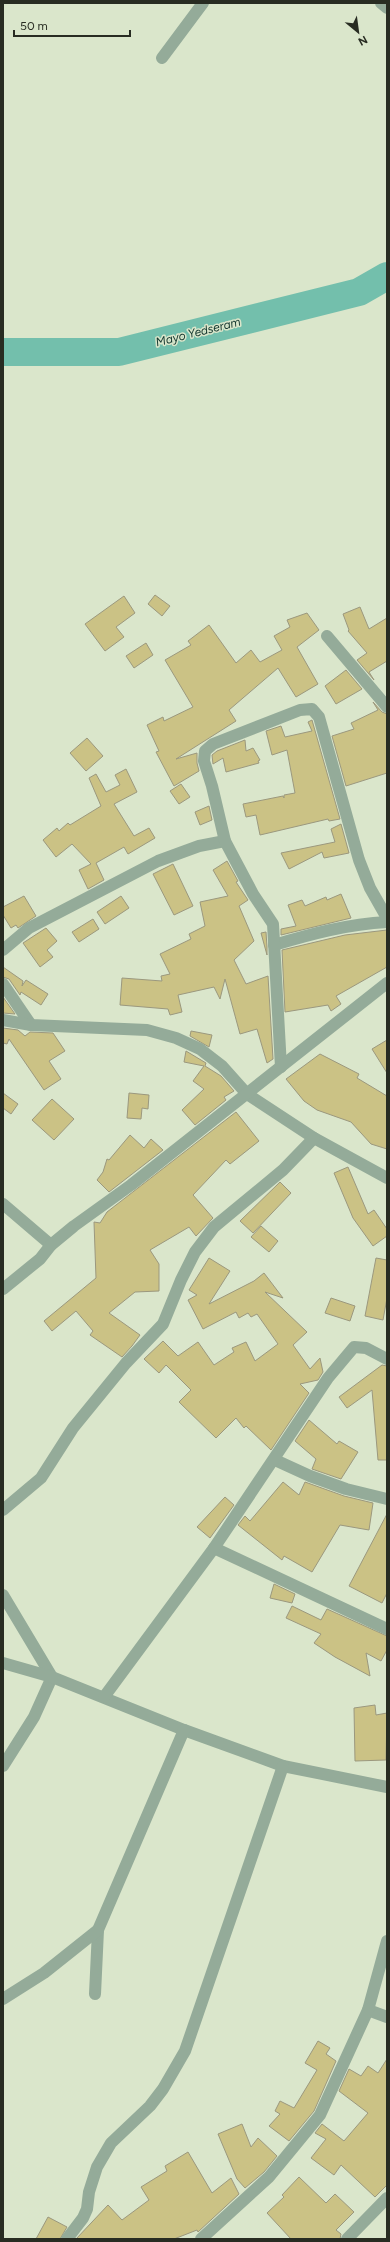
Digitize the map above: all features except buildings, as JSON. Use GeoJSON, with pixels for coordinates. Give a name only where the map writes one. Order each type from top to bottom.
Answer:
{"type":"FeatureCollection","features":[{"type":"Feature","properties":{"kind":"street"},"geometry":{"type":"LineString","coordinates":[[162,58],[203,3]]}},
{"type":"Feature","properties":{"kind":"street"},"geometry":{"type":"LineString","coordinates":[[381,3],[387,8]]}},
{"type":"Feature","properties":{"kind":"street"},"geometry":{"type":"LineString","coordinates":[[327,636],[387,707]]}},
{"type":"Feature","properties":{"kind":"street"},"geometry":{"type":"LineString","coordinates":[[281,1068],[273,924],[253,894],[225,841],[212,786],[204,761],[205,751],[213,744],[300,710],[312,709],[319,717],[359,860],[370,888],[387,918]]}},
{"type":"Feature","properties":{"kind":"street"},"geometry":{"type":"LineString","coordinates":[[3,950],[35,924],[158,861],[199,846],[225,841]]}},
{"type":"Feature","properties":{"kind":"street"},"geometry":{"type":"LineString","coordinates":[[274,945],[362,923],[387,922]]}},
{"type":"Feature","properties":{"kind":"street"},"geometry":{"type":"LineString","coordinates":[[3,1289],[40,1259],[51,1246],[281,1068],[387,983]]}},
{"type":"Feature","properties":{"kind":"street"},"geometry":{"type":"LineString","coordinates":[[3,984],[31,1025]]}},
{"type":"Feature","properties":{"kind":"street"},"geometry":{"type":"LineString","coordinates":[[3,1020],[31,1025],[147,1030],[176,1038],[200,1049],[222,1066],[247,1094],[314,1138],[387,1178]]}},
{"type":"Feature","properties":{"kind":"street"},"geometry":{"type":"LineString","coordinates":[[3,1510],[41,1478],[73,1428],[126,1363],[163,1324],[195,1252],[214,1227],[283,1170],[314,1138]]}},
{"type":"Feature","properties":{"kind":"street"},"geometry":{"type":"LineString","coordinates":[[3,1204],[51,1246]]}},
{"type":"Feature","properties":{"kind":"street"},"geometry":{"type":"LineString","coordinates":[[104,1697],[214,1548],[275,1460],[328,1378],[354,1347],[366,1348],[387,1359]]}},
{"type":"Feature","properties":{"kind":"street"},"geometry":{"type":"LineString","coordinates":[[275,1460],[310,1476],[346,1489],[387,1499]]}},
{"type":"Feature","properties":{"kind":"street"},"geometry":{"type":"LineString","coordinates":[[214,1548],[387,1629]]}},
{"type":"Feature","properties":{"kind":"street"},"geometry":{"type":"LineString","coordinates":[[3,1595],[52,1677]]}},
{"type":"Feature","properties":{"kind":"street"},"geometry":{"type":"LineString","coordinates":[[3,1663],[52,1677],[184,1730],[283,1766],[387,1787]]}},
{"type":"Feature","properties":{"kind":"street"},"geometry":{"type":"LineString","coordinates":[[3,1766],[34,1716],[52,1677]]}},
{"type":"Feature","properties":{"kind":"street"},"geometry":{"type":"LineString","coordinates":[[95,1994],[98,1930],[184,1730]]}},
{"type":"Feature","properties":{"kind":"street"},"geometry":{"type":"LineString","coordinates":[[67,2239],[83,2218],[87,2209],[89,2192],[97,2167],[111,2143],[150,2106],[163,2090],[185,2052],[283,1766]]}},
{"type":"Feature","properties":{"kind":"street"},"geometry":{"type":"LineString","coordinates":[[3,1999],[44,1973],[98,1930]]}},
{"type":"Feature","properties":{"kind":"street"},"geometry":{"type":"LineString","coordinates":[[201,2239],[269,2177],[320,2115],[368,2010],[387,1941]]}},
{"type":"Feature","properties":{"kind":"street"},"geometry":{"type":"LineString","coordinates":[[368,2010],[387,2017]]}},
{"type":"Feature","properties":{"kind":"street"},"geometry":{"type":"LineString","coordinates":[[347,2239],[387,2198]]}},
{"type":"Feature","properties":{"kind":"waterway","name":"Mayo Yedseram"},"geometry":{"type":"LineString","coordinates":[[3,352],[119,352],[359,292],[387,276]]}}]}
